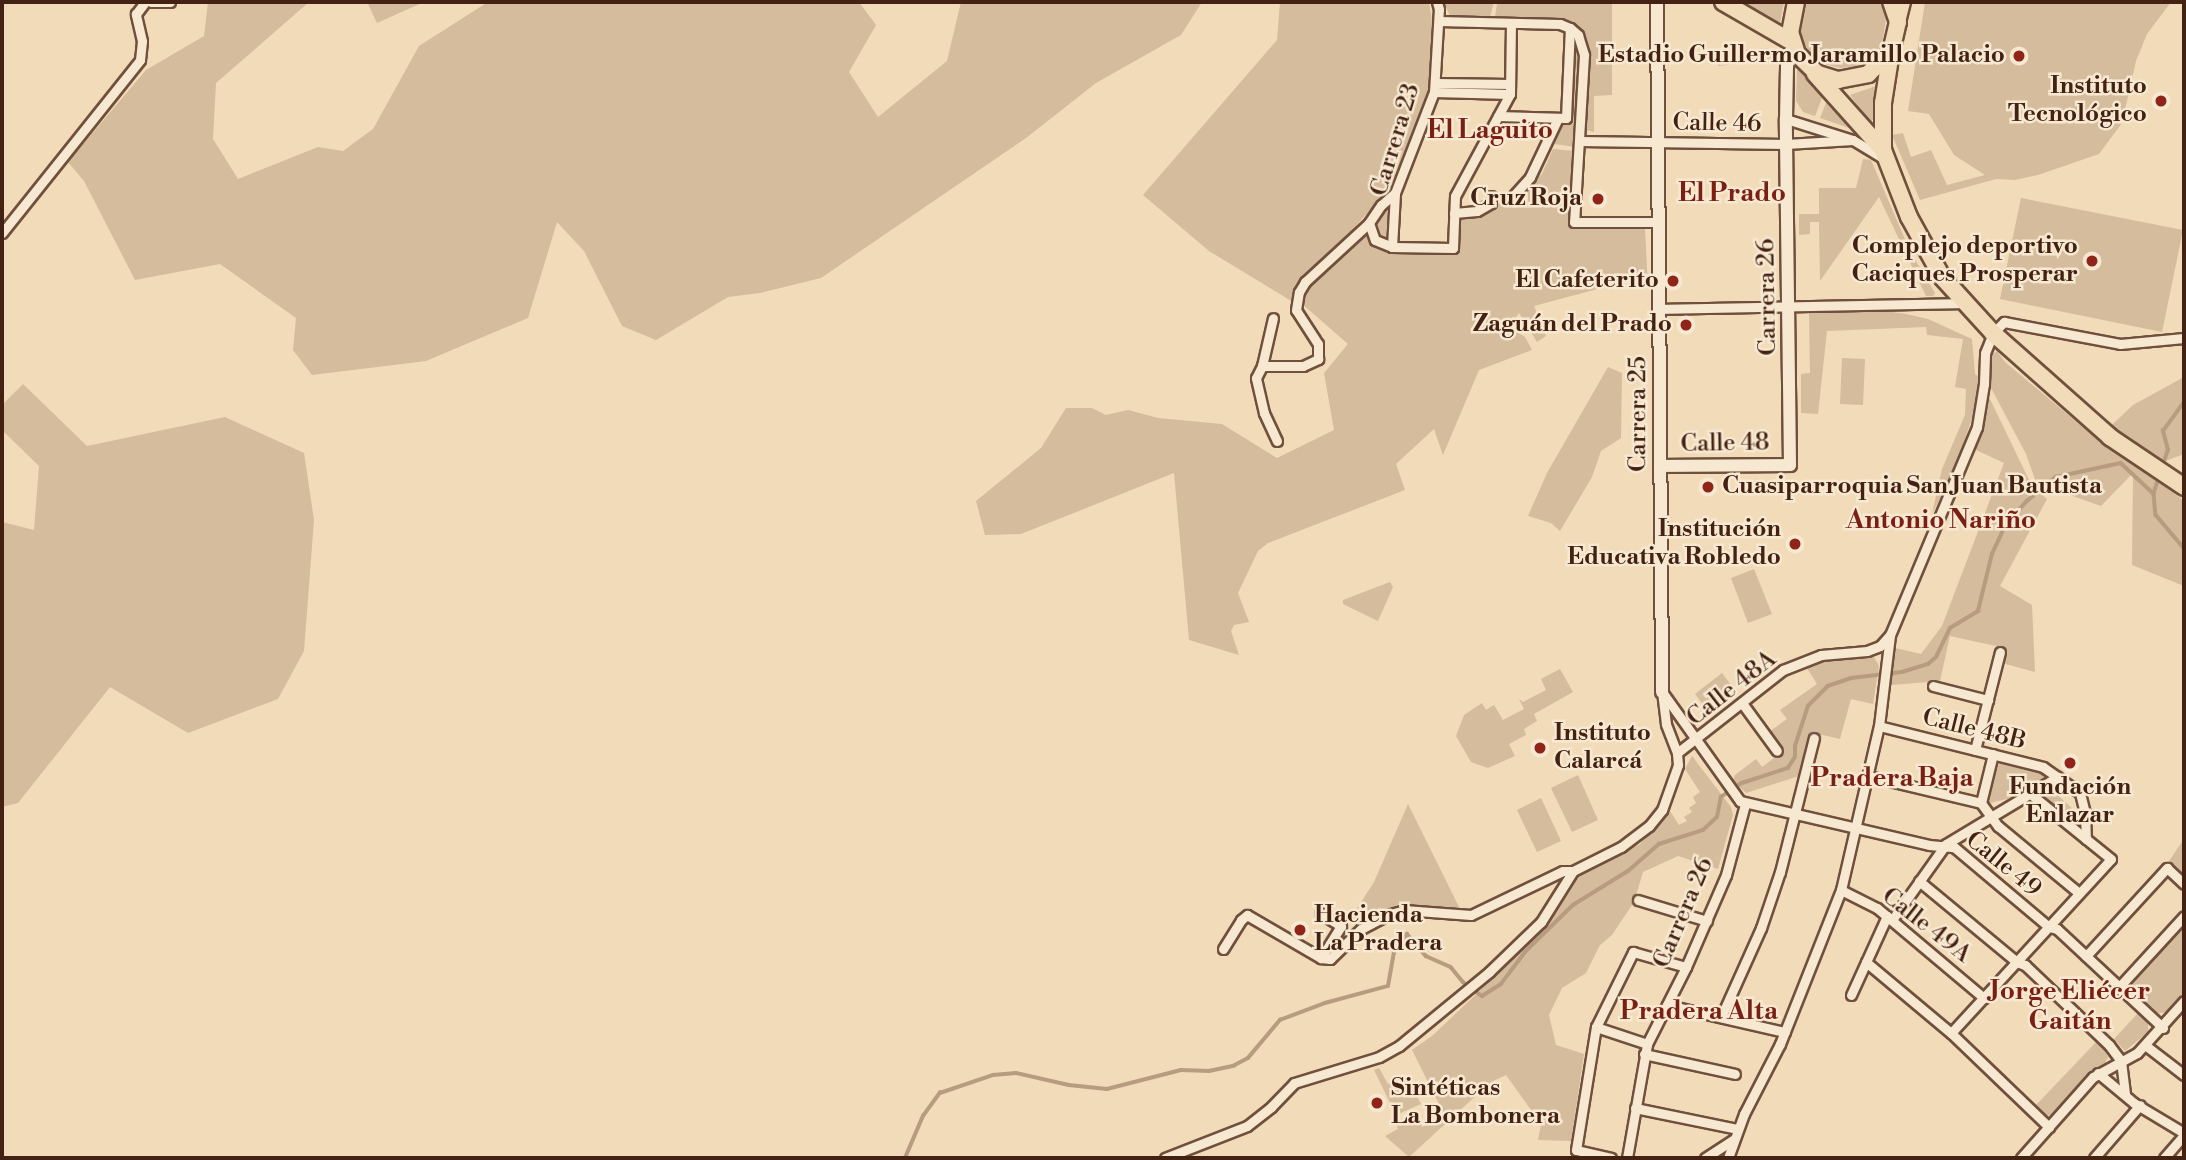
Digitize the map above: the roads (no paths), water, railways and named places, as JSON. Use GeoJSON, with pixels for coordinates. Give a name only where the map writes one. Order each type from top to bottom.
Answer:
{"type":"FeatureCollection","features":[{"type":"Feature","properties":{"kind":"highway"},"geometry":{"type":"LineString","coordinates":[[1723,2],[1792,43],[1809,68],[1840,99],[1885,155],[1924,246],[1963,303],[2110,437],[2184,487]]}},
{"type":"Feature","properties":{"kind":"highway"},"geometry":{"type":"LineString","coordinates":[[1792,43],[1790,21],[1796,2]]}},
{"type":"Feature","properties":{"kind":"highway"},"geometry":{"type":"LineString","coordinates":[[1885,155],[1883,103],[1898,22],[1891,2]]}},
{"type":"Feature","properties":{"kind":"highway"},"geometry":{"type":"LineString","coordinates":[[1809,68],[1838,80],[1859,78],[1877,68],[1891,52]]}},
{"type":"Feature","properties":{"kind":"main road"},"geometry":{"type":"LineString","coordinates":[[1898,22],[1903,2]]}},
{"type":"Feature","properties":{"kind":"street"},"geometry":{"type":"LineString","coordinates":[[2,233],[140,60],[142,41],[136,14],[145,2]]}},
{"type":"Feature","properties":{"kind":"street"},"geometry":{"type":"LineString","coordinates":[[151,2],[171,3]]}},
{"type":"Feature","properties":{"kind":"street","name":"Carrera 23"},"geometry":{"type":"LineString","coordinates":[[1392,247],[1395,193],[1434,88],[1439,21],[1437,2]]}},
{"type":"Feature","properties":{"kind":"street","name":"Carrera 25"},"geometry":{"type":"LineString","coordinates":[[1657,2],[1662,692]]}},
{"type":"Feature","properties":{"kind":"street"},"geometry":{"type":"LineString","coordinates":[[1439,21],[1560,24],[1570,28],[1578,36],[1584,55],[1574,222],[1659,222]]}},
{"type":"Feature","properties":{"kind":"street"},"geometry":{"type":"LineString","coordinates":[[1369,223],[1376,240],[1392,247],[1453,248],[1455,196],[1510,89],[1511,23]]}},
{"type":"Feature","properties":{"kind":"street"},"geometry":{"type":"LineString","coordinates":[[1514,195],[1530,177],[1562,118],[1570,28]]}},
{"type":"Feature","properties":{"kind":"street","name":"Carrera 26"},"geometry":{"type":"LineString","coordinates":[[1790,464],[1786,119],[1787,66],[1792,43]]}},
{"type":"Feature","properties":{"kind":"street"},"geometry":{"type":"LineString","coordinates":[[1434,88],[1510,89]]}},
{"type":"Feature","properties":{"kind":"street"},"geometry":{"type":"LineString","coordinates":[[1498,116],[1562,118]]}},
{"type":"Feature","properties":{"kind":"street","name":"Calle 46"},"geometry":{"type":"LineString","coordinates":[[1786,119],[1853,141],[1885,155]]}},
{"type":"Feature","properties":{"kind":"street","name":"Calle 46"},"geometry":{"type":"LineString","coordinates":[[1580,141],[1786,144],[1853,141]]}},
{"type":"Feature","properties":{"kind":"street"},"geometry":{"type":"LineString","coordinates":[[1262,366],[1303,366],[1318,359],[1318,344],[1296,310],[1299,292],[1305,282],[1369,223],[1381,205],[1395,193]]}},
{"type":"Feature","properties":{"kind":"street"},"geometry":{"type":"LineString","coordinates":[[1454,213],[1477,211],[1491,203],[1491,196]]}},
{"type":"Feature","properties":{"kind":"street"},"geometry":{"type":"LineString","coordinates":[[1659,309],[1963,303]]}},
{"type":"Feature","properties":{"kind":"street"},"geometry":{"type":"LineString","coordinates":[[1273,318],[1262,366],[1256,378],[1265,413],[1277,441]]}},
{"type":"Feature","properties":{"kind":"street"},"geometry":{"type":"LineString","coordinates":[[1728,1158],[1737,1129],[1785,1032],[1841,891],[1879,726],[1890,635],[1976,427],[1984,384],[1984,353],[1993,333],[2004,322],[2120,344],[2184,338]]}},
{"type":"Feature","properties":{"kind":"street","name":"Calle 48"},"geometry":{"type":"LineString","coordinates":[[1661,466],[1790,464]]}},
{"type":"Feature","properties":{"kind":"street","name":"Calle 48A"},"geometry":{"type":"LineString","coordinates":[[1677,753],[1696,741],[1783,670],[1821,655],[1867,651],[1880,646],[1890,635]]}},
{"type":"Feature","properties":{"kind":"street"},"geometry":{"type":"LineString","coordinates":[[1975,750],[2000,652]]}},
{"type":"Feature","properties":{"kind":"street"},"geometry":{"type":"LineString","coordinates":[[1933,686],[1988,700]]}},
{"type":"Feature","properties":{"kind":"street"},"geometry":{"type":"LineString","coordinates":[[1662,692],[1740,800]]}},
{"type":"Feature","properties":{"kind":"street"},"geometry":{"type":"LineString","coordinates":[[1223,949],[1247,915],[1321,958],[1330,959],[1361,929],[1387,915],[1404,910],[1471,915],[1563,871],[1573,871],[1620,847],[1649,826],[1662,810],[1671,791],[1677,753],[1666,724],[1662,692]]}},
{"type":"Feature","properties":{"kind":"street"},"geometry":{"type":"LineString","coordinates":[[1742,704],[1777,751]]}},
{"type":"Feature","properties":{"kind":"street","name":"Calle 48B"},"geometry":{"type":"LineString","coordinates":[[1879,726],[2043,767],[2080,793],[2085,813],[2086,839]]}},
{"type":"Feature","properties":{"kind":"street"},"geometry":{"type":"LineString","coordinates":[[1721,1017],[1761,928],[1797,814],[1814,738]]}},
{"type":"Feature","properties":{"kind":"street"},"geometry":{"type":"LineString","coordinates":[[1981,803],[1993,754]]}},
{"type":"Feature","properties":{"kind":"street"},"geometry":{"type":"LineString","coordinates":[[1868,775],[1981,803],[1998,826],[2080,893]]}},
{"type":"Feature","properties":{"kind":"street"},"geometry":{"type":"LineString","coordinates":[[1851,995],[1889,918],[1945,844],[2057,777]]}},
{"type":"Feature","properties":{"kind":"street"},"geometry":{"type":"LineString","coordinates":[[1951,1033],[2111,859],[2028,792]]}},
{"type":"Feature","properties":{"kind":"street","name":"Carrera 26"},"geometry":{"type":"LineString","coordinates":[[1627,1158],[1647,1044],[1686,967],[1726,875],[1740,800]]}},
{"type":"Feature","properties":{"kind":"street","name":"Calle 49"},"geometry":{"type":"LineString","coordinates":[[1740,800],[1928,845],[1945,844],[1954,847],[2049,927],[2057,929],[2162,1028]]}},
{"type":"Feature","properties":{"kind":"street"},"geometry":{"type":"LineString","coordinates":[[2086,956],[2167,869],[2184,884]]}},
{"type":"Feature","properties":{"kind":"street"},"geometry":{"type":"LineString","coordinates":[[1165,1158],[1247,1126],[1271,1107],[1294,1083],[1380,1057],[1399,1046],[1489,972],[1541,922],[1573,871]]}},
{"type":"Feature","properties":{"kind":"street"},"geometry":{"type":"LineString","coordinates":[[1919,881],[2017,962],[2025,965],[2109,1045],[2121,1060],[2125,1095]]}},
{"type":"Feature","properties":{"kind":"street","name":"Calle 49A"},"geometry":{"type":"LineString","coordinates":[[1841,891],[1889,918],[1984,998]]}},
{"type":"Feature","properties":{"kind":"street"},"geometry":{"type":"LineString","coordinates":[[1638,900],[1707,921]]}},
{"type":"Feature","properties":{"kind":"street"},"geometry":{"type":"LineString","coordinates":[[1320,913],[1341,926],[1321,958]]}},
{"type":"Feature","properties":{"kind":"street"},"geometry":{"type":"LineString","coordinates":[[2119,987],[2184,916]]}},
{"type":"Feature","properties":{"kind":"street"},"geometry":{"type":"LineString","coordinates":[[1611,1158],[1576,1150],[1596,1027],[1633,952],[1686,967]]}},
{"type":"Feature","properties":{"kind":"street"},"geometry":{"type":"LineString","coordinates":[[1866,962],[1951,1033],[2049,1126]]}},
{"type":"Feature","properties":{"kind":"street"},"geometry":{"type":"LineString","coordinates":[[2021,1158],[2098,1073],[2145,1045],[2184,1000]]}},
{"type":"Feature","properties":{"kind":"street"},"geometry":{"type":"LineString","coordinates":[[1667,1005],[1785,1032]]}},
{"type":"Feature","properties":{"kind":"street"},"geometry":{"type":"LineString","coordinates":[[2175,1012],[2184,1018]]}},
{"type":"Feature","properties":{"kind":"street"},"geometry":{"type":"LineString","coordinates":[[1596,1027],[1647,1044]]}},
{"type":"Feature","properties":{"kind":"street"},"geometry":{"type":"LineString","coordinates":[[2145,1045],[2184,1075]]}},
{"type":"Feature","properties":{"kind":"street"},"geometry":{"type":"LineString","coordinates":[[1644,1054],[1735,1074]]}},
{"type":"Feature","properties":{"kind":"street"},"geometry":{"type":"LineString","coordinates":[[2098,1073],[2125,1095],[2184,1134],[2164,1158]]}},
{"type":"Feature","properties":{"kind":"street"},"geometry":{"type":"LineString","coordinates":[[2094,1158],[2140,1105]]}},
{"type":"Feature","properties":{"kind":"street"},"geometry":{"type":"LineString","coordinates":[[1636,1108],[1737,1129]]}},
{"type":"Feature","properties":{"kind":"street"},"geometry":{"type":"LineString","coordinates":[[1705,1158],[1733,1140]]}},
{"type":"Feature","properties":{"kind":"waterway"},"geometry":{"type":"LineString","coordinates":[[2162,467],[2168,450],[2163,431],[2184,402]]}},
{"type":"Feature","properties":{"kind":"waterway"},"geometry":{"type":"LineString","coordinates":[[905,1158],[923,1116],[940,1093],[993,1075],[1016,1073],[1069,1085],[1107,1089],[1181,1070],[1209,1071],[1233,1066],[1248,1058],[1280,1020],[1325,1003],[1388,986],[1394,953],[1407,934],[1426,956],[1451,967],[1463,982],[1482,996],[1501,984],[1525,952],[1573,905],[1628,871],[1659,844],[1703,830],[1717,817],[1721,797],[1742,783],[1788,768],[1795,757],[1795,746],[1808,706],[1828,686],[1851,678],[1902,672],[1928,664],[1936,657],[1950,628],[1978,611],[1992,554],[2005,526],[2027,501],[2056,477],[2121,463],[2154,494]]}},
{"type":"Feature","properties":{"kind":"waterway"},"geometry":{"type":"LineString","coordinates":[[2160,475],[2154,494],[2156,515],[2184,548]]}},
{"type":"Feature","properties":{"kind":"place","name":"Estadio Guillermo Jaramillo Palacio"},"geometry":{"type":"Point","coordinates":[2019,56]}},
{"type":"Feature","properties":{"kind":"place","name":"Instituto Tecnológico"},"geometry":{"type":"Point","coordinates":[2161,101]}},
{"type":"Feature","properties":{"kind":"place","name":"Cruz Roja"},"geometry":{"type":"Point","coordinates":[1598,199]}},
{"type":"Feature","properties":{"kind":"place","name":"Complejo deportivo Caciques Prosperar"},"geometry":{"type":"Point","coordinates":[2092,261]}},
{"type":"Feature","properties":{"kind":"place","name":"El Cafeterito"},"geometry":{"type":"Point","coordinates":[1673,281]}},
{"type":"Feature","properties":{"kind":"place","name":"Zaguán del Prado"},"geometry":{"type":"Point","coordinates":[1686,325]}},
{"type":"Feature","properties":{"kind":"place","name":"Cuasiparroquia San Juan Bautista"},"geometry":{"type":"Point","coordinates":[1708,487]}},
{"type":"Feature","properties":{"kind":"place","name":"Institución Educativa Robledo"},"geometry":{"type":"Point","coordinates":[1795,544]}},
{"type":"Feature","properties":{"kind":"place","name":"Instituto Calarcá"},"geometry":{"type":"Point","coordinates":[1540,748]}},
{"type":"Feature","properties":{"kind":"place","name":"Fundación Enlazar"},"geometry":{"type":"Point","coordinates":[2070,763]}},
{"type":"Feature","properties":{"kind":"place","name":"Hacienda La Pradera"},"geometry":{"type":"Point","coordinates":[1300,930]}},
{"type":"Feature","properties":{"kind":"place","name":"Sintéticas La Bombonera"},"geometry":{"type":"Point","coordinates":[1377,1103]}},
{"type":"Feature","properties":{"kind":"district","name":"El Laguito"},"geometry":{"type":"Point","coordinates":[1490,131]}},
{"type":"Feature","properties":{"kind":"district","name":"El Prado"},"geometry":{"type":"Point","coordinates":[1732,194]}},
{"type":"Feature","properties":{"kind":"district","name":"Antonio Nariño"},"geometry":{"type":"Point","coordinates":[1941,521]}},
{"type":"Feature","properties":{"kind":"district","name":"Pradera Baja"},"geometry":{"type":"Point","coordinates":[1892,779]}},
{"type":"Feature","properties":{"kind":"district","name":"Jorge Eliécer Gaitán"},"geometry":{"type":"Point","coordinates":[2070,1007]}},
{"type":"Feature","properties":{"kind":"district","name":"Pradera Alta"},"geometry":{"type":"Point","coordinates":[1699,1012]}}]}
